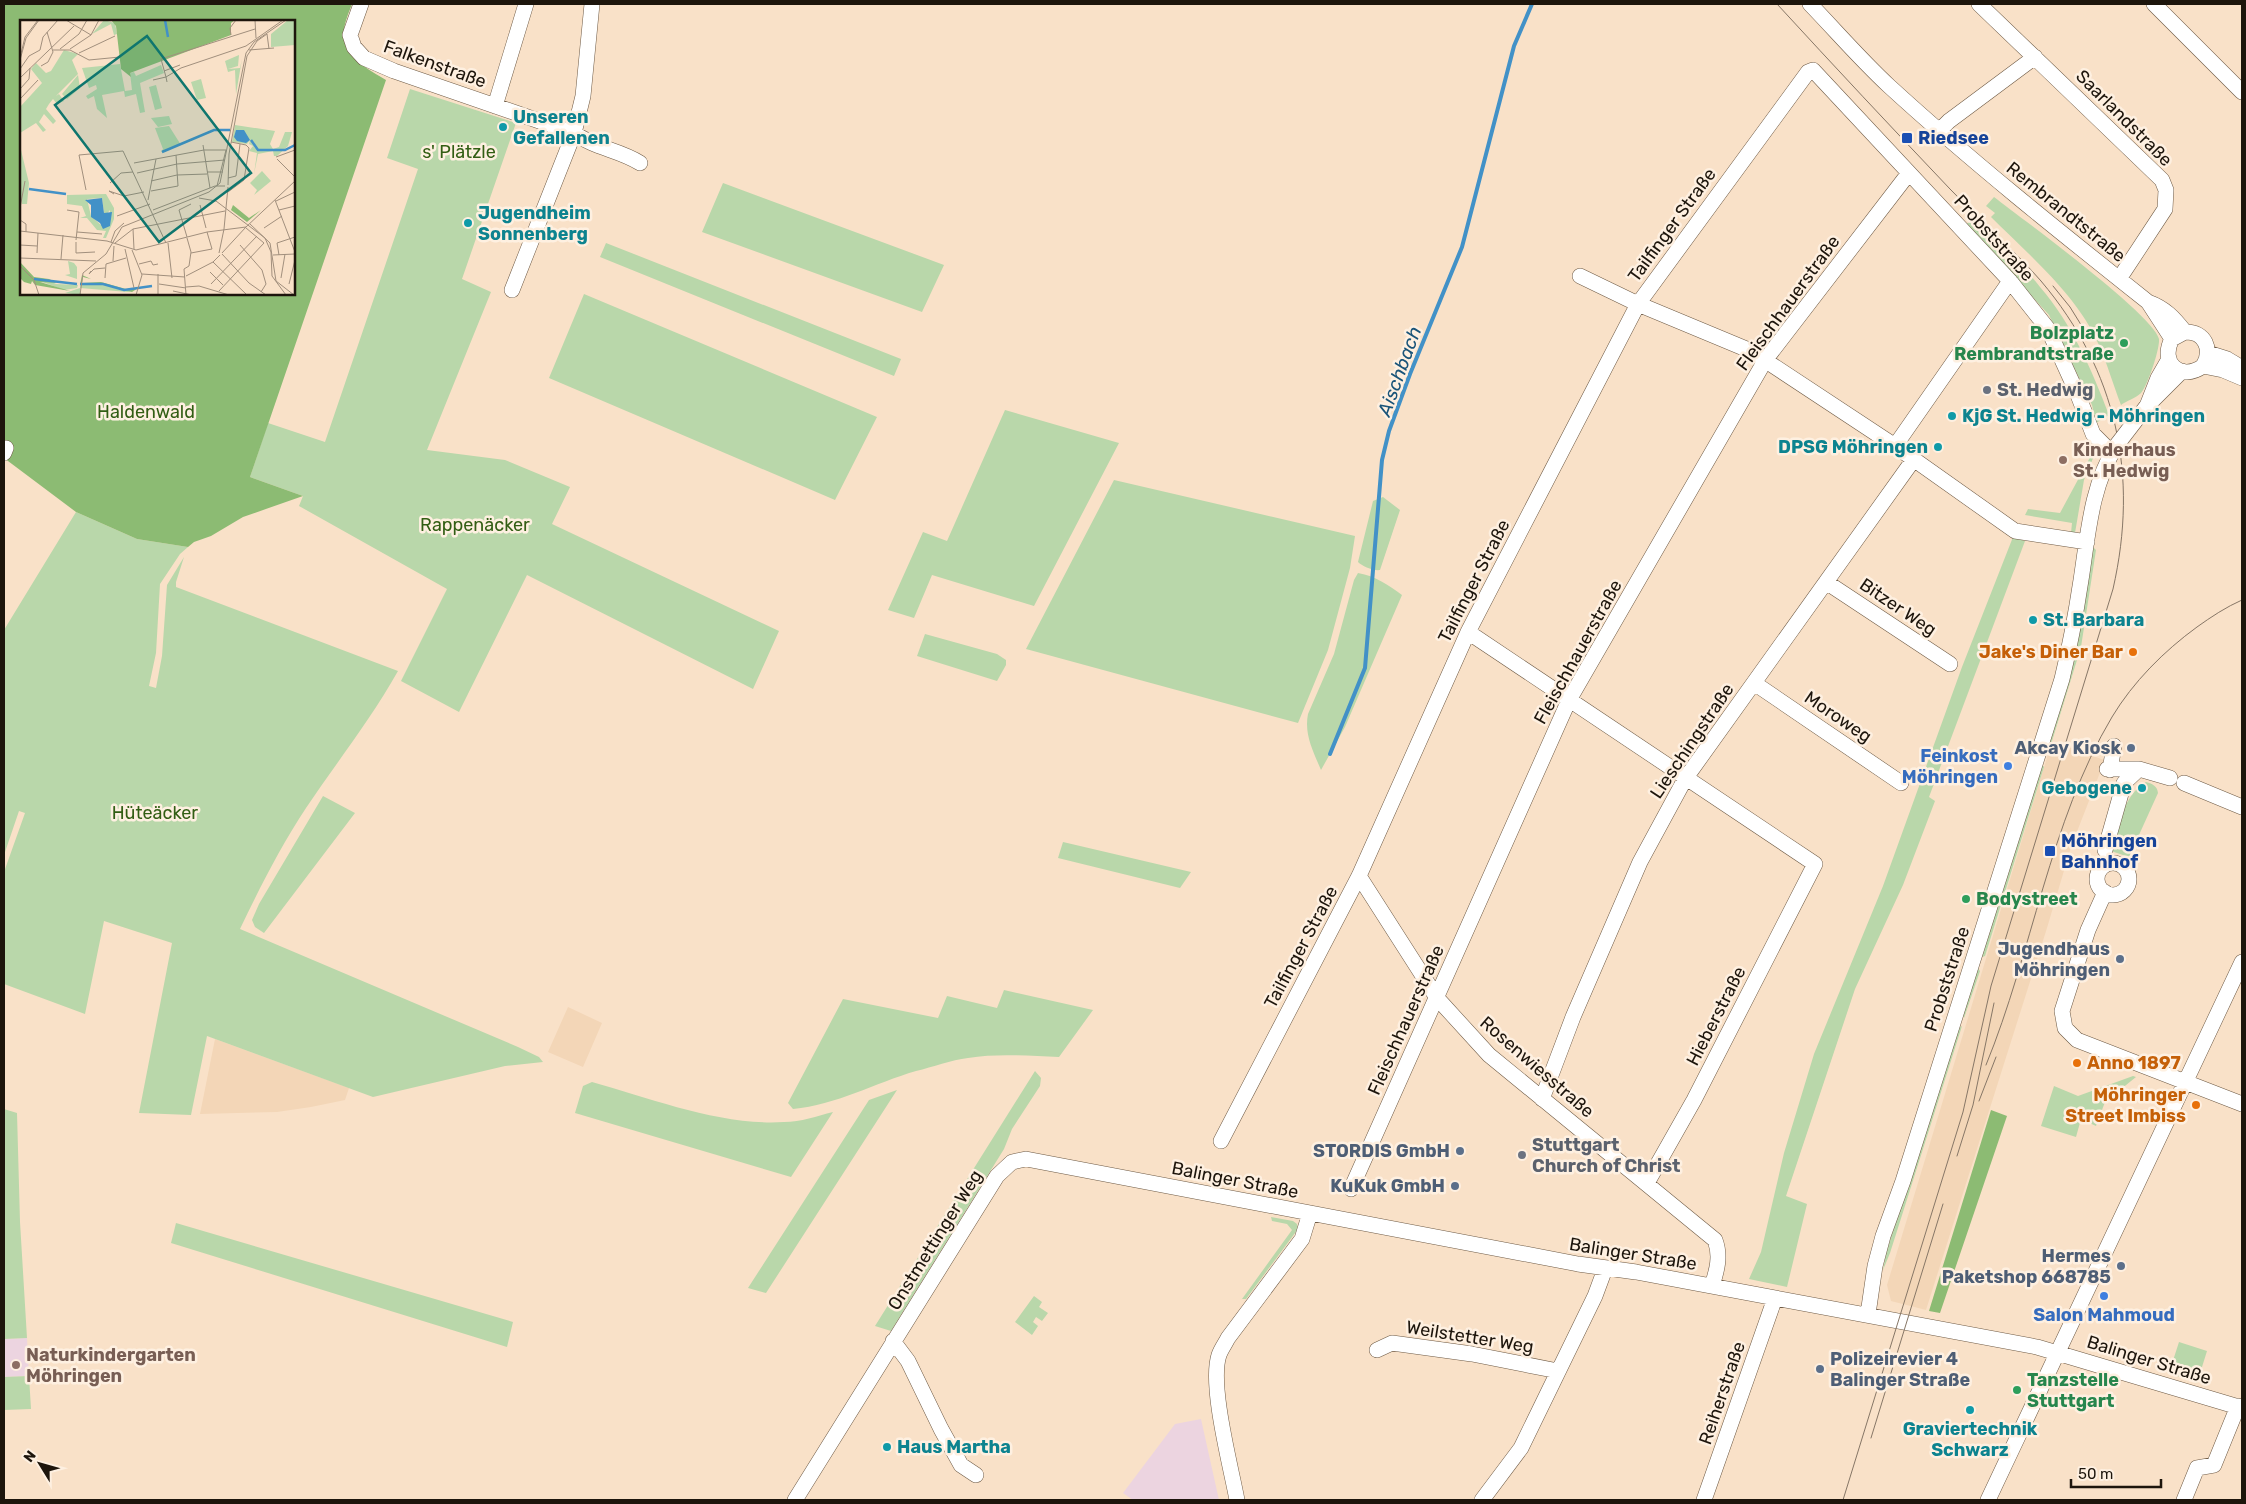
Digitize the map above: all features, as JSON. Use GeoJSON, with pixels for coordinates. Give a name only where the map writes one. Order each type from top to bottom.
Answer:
{"type":"FeatureCollection","features":[{"type":"Feature","properties":{"kind":"street","name":"Falkenstraße"},"geometry":{"type":"LineString","coordinates":[[360,4],[350,35],[354,47],[364,58],[394,71],[574,133],[585,141],[632,158],[640,164]]}},
{"type":"Feature","properties":{"kind":"street"},"geometry":{"type":"LineString","coordinates":[[495,106],[526,4]]}},
{"type":"Feature","properties":{"kind":"street"},"geometry":{"type":"LineString","coordinates":[[512,290],[574,133],[583,96],[592,4]]}},
{"type":"Feature","properties":{"kind":"street","name":"Rembrandtstraße"},"geometry":{"type":"LineString","coordinates":[[1810,4],[1876,74],[1939,131],[2030,208],[2148,302],[2179,335],[2199,335],[2205,342],[2206,359]]}},
{"type":"Feature","properties":{"kind":"street","name":"Saarlandstraße"},"geometry":{"type":"LineString","coordinates":[[1979,4],[2162,180],[2166,190],[2166,201],[2162,217],[2119,279]]}},
{"type":"Feature","properties":{"kind":"street"},"geometry":{"type":"LineString","coordinates":[[2154,4],[2242,92]]}},
{"type":"Feature","properties":{"kind":"street"},"geometry":{"type":"LineString","coordinates":[[1939,131],[1949,120],[2035,57]]}},
{"type":"Feature","properties":{"kind":"street","name":"Probststraße"},"geometry":{"type":"LineString","coordinates":[[1813,70],[2010,281],[2048,329],[2078,394],[2093,434],[2114,450]]}},
{"type":"Feature","properties":{"kind":"street","name":"Tailfinger Straße"},"geometry":{"type":"LineString","coordinates":[[1220,1141],[1360,876],[1468,632],[1638,304],[1803,76],[1813,70]]}},
{"type":"Feature","properties":{"kind":"street","name":"Fleischhauerstraße"},"geometry":{"type":"LineString","coordinates":[[1351,1189],[1569,700],[1766,359],[1909,173]]}},
{"type":"Feature","properties":{"kind":"street"},"geometry":{"type":"LineString","coordinates":[[1580,276],[1638,304],[1766,359],[2016,531],[2087,542]]}},
{"type":"Feature","properties":{"kind":"street"},"geometry":{"type":"LineString","coordinates":[[1895,446],[2010,281]]}},
{"type":"Feature","properties":{"kind":"street"},"geometry":{"type":"LineString","coordinates":[[2179,335],[2167,352],[2172,365],[2182,371],[2196,371],[2206,359]]}},
{"type":"Feature","properties":{"kind":"street"},"geometry":{"type":"LineString","coordinates":[[2206,359],[2228,359],[2242,368]]}},
{"type":"Feature","properties":{"kind":"street"},"geometry":{"type":"LineString","coordinates":[[2206,359],[2223,370],[2242,378]]}},
{"type":"Feature","properties":{"kind":"street","name":"Probststraße"},"geometry":{"type":"LineString","coordinates":[[1868,1314],[1875,1266],[1883,1236],[1906,1172],[2062,679],[2074,630],[2087,542],[2101,478],[2114,450],[2146,406],[2169,360]]}},
{"type":"Feature","properties":{"kind":"street","name":"Probststraße"},"geometry":{"type":"LineString","coordinates":[[2146,406],[2182,371]]}},
{"type":"Feature","properties":{"kind":"street","name":"Lieschingstraße"},"geometry":{"type":"LineString","coordinates":[[1542,1099],[1573,1017],[1640,862],[1685,779],[1914,460]]}},
{"type":"Feature","properties":{"kind":"street","name":"Bitzer Weg"},"geometry":{"type":"LineString","coordinates":[[1826,582],[1950,664]]}},
{"type":"Feature","properties":{"kind":"street"},"geometry":{"type":"LineString","coordinates":[[1468,632],[1685,779]]}},
{"type":"Feature","properties":{"kind":"street","name":"Moroweg"},"geometry":{"type":"LineString","coordinates":[[1754,683],[1902,783]]}},
{"type":"Feature","properties":{"kind":"street"},"geometry":{"type":"LineString","coordinates":[[2105,850],[2115,773],[2114,746]]}},
{"type":"Feature","properties":{"kind":"street"},"geometry":{"type":"LineString","coordinates":[[2115,773],[2139,769],[2177,781],[2242,807]]}},
{"type":"Feature","properties":{"kind":"street","name":"Hieberstraße"},"geometry":{"type":"LineString","coordinates":[[1647,1183],[1694,1100],[1815,864],[1685,779]]}},
{"type":"Feature","properties":{"kind":"street","name":"Rosenwiesstraße"},"geometry":{"type":"LineString","coordinates":[[1360,876],[1437,998],[1489,1055],[1715,1240],[1719,1250],[1718,1265],[1712,1286]]}},
{"type":"Feature","properties":{"kind":"street"},"geometry":{"type":"LineString","coordinates":[[2104,892],[2088,930],[2062,1011],[2065,1028],[2077,1040],[2242,1104]]}},
{"type":"Feature","properties":{"kind":"street"},"geometry":{"type":"LineString","coordinates":[[1988,1500],[2242,962]]}},
{"type":"Feature","properties":{"kind":"street","name":"Balinger Straße"},"geometry":{"type":"LineString","coordinates":[[1012,1162],[1026,1159],[1605,1269],[1868,1314],[2058,1352],[2240,1407]]}},
{"type":"Feature","properties":{"kind":"street","name":"Onstmettinger Weg"},"geometry":{"type":"LineString","coordinates":[[795,1500],[997,1176],[1012,1162]]}},
{"type":"Feature","properties":{"kind":"street"},"geometry":{"type":"LineString","coordinates":[[1237,1500],[1217,1391],[1216,1372],[1219,1355],[1228,1338],[1302,1239],[1310,1213]]}},
{"type":"Feature","properties":{"kind":"street"},"geometry":{"type":"LineString","coordinates":[[1482,1500],[1515,1457],[1594,1296],[1605,1269]]}},
{"type":"Feature","properties":{"kind":"street","name":"Reiherstraße"},"geometry":{"type":"LineString","coordinates":[[1704,1500],[1775,1298]]}},
{"type":"Feature","properties":{"kind":"street"},"geometry":{"type":"LineString","coordinates":[[893,1341],[908,1361],[941,1430],[961,1465],[976,1475]]}},
{"type":"Feature","properties":{"kind":"street","name":"Weilstetter Weg"},"geometry":{"type":"LineString","coordinates":[[1377,1350],[1392,1343],[1472,1354],[1558,1371]]}},
{"type":"Feature","properties":{"kind":"street"},"geometry":{"type":"LineString","coordinates":[[2184,1500],[2197,1468],[2214,1465],[2240,1407]]}},
{"type":"Feature","properties":{"kind":"shaded area","name":"Möhringen Bahnhof"},"geometry":{"type":"Polygon","coordinates":[[[2052,741],[2104,760],[2071,847],[1926,1310],[1891,1301],[1887,1285],[2052,741]]]}},
{"type":"Feature","properties":{"kind":"shaded area"},"geometry":{"type":"Polygon","coordinates":[[[568,1007],[602,1023],[583,1067],[548,1052],[568,1007]]]}},
{"type":"Feature","properties":{"kind":"shaded area"},"geometry":{"type":"Polygon","coordinates":[[[215,1039],[349,1088],[345,1100],[277,1112],[200,1114],[215,1039]]]}},
{"type":"Feature","properties":{"kind":"shaded area","name":"Naturkindergarten Möhringen"},"geometry":{"type":"Polygon","coordinates":[[[27,1338],[29,1376],[4,1377],[4,1339],[27,1338]]]}},
{"type":"Feature","properties":{"kind":"shaded area"},"geometry":{"type":"Polygon","coordinates":[[[1201,1419],[1219,1500],[1133,1500],[1123,1493],[1175,1424],[1201,1419]]]}},
{"type":"Feature","properties":{"kind":"green space","name":"Haldenwald"},"geometry":{"type":"Polygon","coordinates":[[[4,4],[352,4],[344,30],[346,47],[364,66],[386,80],[250,477],[303,496],[243,517],[211,536],[194,542],[188,547],[137,539],[76,512],[4,458],[4,4]]]}},
{"type":"Feature","properties":{"kind":"green space","name":"Rappenäcker"},"geometry":{"type":"Polygon","coordinates":[[[410,89],[516,123],[462,279],[491,292],[427,450],[505,460],[570,487],[552,524],[779,631],[753,689],[527,575],[459,712],[401,681],[447,589],[299,506],[303,496],[250,477],[268,423],[325,442],[418,169],[387,158],[410,89]]]}},
{"type":"Feature","properties":{"kind":"green space"},"geometry":{"type":"Polygon","coordinates":[[[723,183],[944,265],[922,312],[702,232],[723,183]]]}},
{"type":"Feature","properties":{"kind":"green space"},"geometry":{"type":"Polygon","coordinates":[[[1994,197],[2112,289],[2152,327],[2159,339],[2159,344],[2150,376],[2139,395],[2121,405],[2098,343],[2089,325],[2065,292],[2036,260],[1991,217],[1995,213],[1986,206],[1994,197]]]}},
{"type":"Feature","properties":{"kind":"green space"},"geometry":{"type":"Polygon","coordinates":[[[1977,220],[2025,270],[2062,316],[2088,364],[2109,415],[2096,423],[2092,405],[2049,315],[1965,224],[1977,220]]]}},
{"type":"Feature","properties":{"kind":"green space"},"geometry":{"type":"Polygon","coordinates":[[[606,243],[901,359],[894,376],[600,257],[606,243]]]}},
{"type":"Feature","properties":{"kind":"green space"},"geometry":{"type":"Polygon","coordinates":[[[584,294],[877,417],[835,500],[549,378],[584,294]]]}},
{"type":"Feature","properties":{"kind":"green space"},"geometry":{"type":"Polygon","coordinates":[[[1005,410],[1119,443],[1034,606],[932,575],[914,618],[888,610],[923,532],[947,541],[1005,410]]]}},
{"type":"Feature","properties":{"kind":"green space"},"geometry":{"type":"Polygon","coordinates":[[[2094,450],[2096,451],[2084,480],[2075,533],[2071,533],[2072,523],[2025,515],[2028,509],[2060,513],[2094,450]]]}},
{"type":"Feature","properties":{"kind":"green space"},"geometry":{"type":"Polygon","coordinates":[[[1114,480],[1355,536],[1350,568],[1328,650],[1298,723],[1026,649],[1114,480]]]}},
{"type":"Feature","properties":{"kind":"green space"},"geometry":{"type":"Polygon","coordinates":[[[1383,497],[1400,510],[1380,570],[1377,570],[1368,568],[1358,562],[1373,501],[1383,497]]]}},
{"type":"Feature","properties":{"kind":"green space","name":"Hüteäcker"},"geometry":{"type":"Polygon","coordinates":[[[76,512],[137,539],[188,547],[180,554],[160,584],[156,653],[149,686],[156,688],[162,656],[167,585],[184,557],[176,587],[398,671],[388,689],[297,822],[271,867],[240,929],[518,1047],[539,1057],[543,1062],[505,1066],[373,1097],[207,1036],[191,1115],[139,1113],[172,943],[104,921],[85,1014],[4,984],[4,872],[25,813],[19,811],[4,855],[4,630],[76,512]]]}},
{"type":"Feature","properties":{"kind":"green space"},"geometry":{"type":"Polygon","coordinates":[[[2013,537],[2025,541],[1929,797],[1935,801],[1903,885],[1855,989],[1786,1196],[1807,1204],[1787,1287],[1749,1279],[1761,1252],[1784,1153],[1814,1054],[1883,886],[1962,667],[2013,537]]]}},
{"type":"Feature","properties":{"kind":"green space"},"geometry":{"type":"Polygon","coordinates":[[[2093,547],[2096,550],[2081,647],[2048,754],[2044,756],[2093,547]]]}},
{"type":"Feature","properties":{"kind":"green space"},"geometry":{"type":"Polygon","coordinates":[[[1358,573],[1387,584],[1402,595],[1345,727],[1321,770],[1308,735],[1308,714],[1334,654],[1354,580],[1358,573]]]}},
{"type":"Feature","properties":{"kind":"green space"},"geometry":{"type":"Polygon","coordinates":[[[925,634],[997,654],[1006,660],[1006,665],[997,681],[917,656],[925,634]]]}},
{"type":"Feature","properties":{"kind":"green space"},"geometry":{"type":"Polygon","coordinates":[[[2041,763],[2044,767],[1985,956],[1979,958],[2041,763]]]}},
{"type":"Feature","properties":{"kind":"green space"},"geometry":{"type":"Polygon","coordinates":[[[2146,782],[2154,786],[2158,793],[2129,857],[2111,851],[2122,813],[2127,803],[2138,788],[2146,782]]]}},
{"type":"Feature","properties":{"kind":"green space"},"geometry":{"type":"Polygon","coordinates":[[[323,796],[355,813],[264,933],[255,927],[252,920],[259,904],[323,796]]]}},
{"type":"Feature","properties":{"kind":"green space"},"geometry":{"type":"Polygon","coordinates":[[[1063,842],[1191,872],[1180,888],[1058,858],[1063,842]]]}},
{"type":"Feature","properties":{"kind":"green space"},"geometry":{"type":"Polygon","coordinates":[[[1977,967],[1980,971],[1964,1018],[1962,1013],[1977,967]]]}},
{"type":"Feature","properties":{"kind":"green space"},"geometry":{"type":"Polygon","coordinates":[[[1004,990],[1093,1010],[1059,1057],[979,1056],[916,1071],[809,1107],[793,1109],[788,1103],[843,999],[938,1018],[947,996],[997,1008],[1004,990]]]}},
{"type":"Feature","properties":{"kind":"green space"},"geometry":{"type":"Polygon","coordinates":[[[1962,1026],[1883,1270],[1886,1253],[1957,1029],[1962,1026]]]}},
{"type":"Feature","properties":{"kind":"green space"},"geometry":{"type":"Polygon","coordinates":[[[1035,1071],[1041,1078],[1040,1086],[1012,1129],[1004,1149],[891,1331],[875,1326],[1035,1071]]]}},
{"type":"Feature","properties":{"kind":"green space"},"geometry":{"type":"Polygon","coordinates":[[[2133,1076],[2136,1077],[2105,1102],[2096,1126],[2081,1119],[2076,1137],[2041,1126],[2054,1086],[2078,1096],[2133,1076]]]}},
{"type":"Feature","properties":{"kind":"green space"},"geometry":{"type":"Polygon","coordinates":[[[592,1082],[687,1110],[736,1120],[790,1122],[833,1112],[791,1177],[575,1113],[583,1086],[592,1082]]]}},
{"type":"Feature","properties":{"kind":"green space"},"geometry":{"type":"Polygon","coordinates":[[[897,1090],[766,1293],[748,1288],[869,1100],[897,1090]]]}},
{"type":"Feature","properties":{"kind":"green space"},"geometry":{"type":"Polygon","coordinates":[[[4,1109],[17,1113],[20,1222],[27,1338],[4,1339],[4,1109]]]}},
{"type":"Feature","properties":{"kind":"green space"},"geometry":{"type":"Polygon","coordinates":[[[1991,1110],[2007,1116],[1940,1313],[1929,1311],[1991,1110]]]}},
{"type":"Feature","properties":{"kind":"green space"},"geometry":{"type":"Polygon","coordinates":[[[1271,1217],[1293,1221],[1297,1224],[1298,1229],[1246,1299],[1242,1299],[1292,1230],[1287,1224],[1272,1221],[1271,1217]]]}},
{"type":"Feature","properties":{"kind":"green space"},"geometry":{"type":"Polygon","coordinates":[[[176,1223],[513,1322],[507,1347],[171,1243],[176,1223]]]}},
{"type":"Feature","properties":{"kind":"green space"},"geometry":{"type":"Polygon","coordinates":[[[1034,1296],[1042,1302],[1039,1307],[1048,1313],[1042,1321],[1036,1317],[1033,1322],[1038,1326],[1032,1335],[1015,1322],[1034,1296]]]}},
{"type":"Feature","properties":{"kind":"green space"},"geometry":{"type":"Polygon","coordinates":[[[2179,1342],[2207,1351],[2197,1383],[2169,1373],[2179,1342]]]}},
{"type":"Feature","properties":{"kind":"green space"},"geometry":{"type":"Polygon","coordinates":[[[29,1376],[31,1409],[4,1410],[4,1377],[29,1376]]]}},
{"type":"Feature","properties":{"kind":"waterway","name":"Aischbach"},"geometry":{"type":"LineString","coordinates":[[1330,754],[1365,668],[1382,460],[1389,431],[1410,374],[1462,247],[1514,46],[1532,4]]}},
{"type":"Feature","properties":{"kind":"tram line"},"geometry":{"type":"LineString","coordinates":[[1777,4],[1950,189],[2030,269],[2067,315],[2088,351],[2104,388],[2115,426],[2122,465],[2123,505],[2120,547],[2113,589],[1991,986],[1963,1112],[1843,1500]]}},
{"type":"Feature","properties":{"kind":"tram line"},"geometry":{"type":"LineString","coordinates":[[2053,286],[2070,307],[2088,336]]}},
{"type":"Feature","properties":{"kind":"tram line"},"geometry":{"type":"LineString","coordinates":[[1986,1065],[2002,1022],[2057,843],[2091,757],[2112,717],[2139,679],[2173,646],[2224,609],[2242,600]]}},
{"type":"Feature","properties":{"kind":"tram line"},"geometry":{"type":"LineString","coordinates":[[1957,1156],[1973,1105],[1994,1003]]}},
{"type":"Feature","properties":{"kind":"tram line"},"geometry":{"type":"LineString","coordinates":[[1979,1101],[1996,1057]]}},
{"type":"Feature","properties":{"kind":"tram line"},"geometry":{"type":"LineString","coordinates":[[1871,1438],[1943,1204]]}},
{"type":"Feature","properties":{"kind":"place","name":"Unseren Gefallenen"},"geometry":{"type":"Point","coordinates":[503,127]}},
{"type":"Feature","properties":{"kind":"place","name":"Riedsee"},"geometry":{"type":"Point","coordinates":[1907,138]}},
{"type":"Feature","properties":{"kind":"place","name":"Jugendheim Sonnenberg"},"geometry":{"type":"Point","coordinates":[468,223]}},
{"type":"Feature","properties":{"kind":"place","name":"Bolzplatz Rembrandtstraße"},"geometry":{"type":"Point","coordinates":[2124,343]}},
{"type":"Feature","properties":{"kind":"place","name":"St. Hedwig"},"geometry":{"type":"Point","coordinates":[1987,390]}},
{"type":"Feature","properties":{"kind":"place","name":"KjG St. Hedwig - Möhringen"},"geometry":{"type":"Point","coordinates":[1952,416]}},
{"type":"Feature","properties":{"kind":"place","name":"DPSG Möhringen"},"geometry":{"type":"Point","coordinates":[1938,447]}},
{"type":"Feature","properties":{"kind":"place","name":"Kinderhaus St. Hedwig"},"geometry":{"type":"Point","coordinates":[2063,460]}},
{"type":"Feature","properties":{"kind":"place","name":"St. Barbara"},"geometry":{"type":"Point","coordinates":[2033,620]}},
{"type":"Feature","properties":{"kind":"place","name":"Jake's Diner Bar"},"geometry":{"type":"Point","coordinates":[2133,652]}},
{"type":"Feature","properties":{"kind":"place","name":"Akcay Kiosk"},"geometry":{"type":"Point","coordinates":[2131,748]}},
{"type":"Feature","properties":{"kind":"place","name":"Feinkost Möhringen"},"geometry":{"type":"Point","coordinates":[2008,766]}},
{"type":"Feature","properties":{"kind":"place","name":"Gebogene"},"geometry":{"type":"Point","coordinates":[2142,788]}},
{"type":"Feature","properties":{"kind":"place","name":"Möhringen Bahnhof"},"geometry":{"type":"Point","coordinates":[2050,851]}},
{"type":"Feature","properties":{"kind":"place","name":"Bodystreet"},"geometry":{"type":"Point","coordinates":[1966,899]}},
{"type":"Feature","properties":{"kind":"place","name":"Jugendhaus Möhringen"},"geometry":{"type":"Point","coordinates":[2120,959]}},
{"type":"Feature","properties":{"kind":"place","name":"Anno 1897"},"geometry":{"type":"Point","coordinates":[2077,1063]}},
{"type":"Feature","properties":{"kind":"place","name":"Möhringer Street Imbiss"},"geometry":{"type":"Point","coordinates":[2196,1105]}},
{"type":"Feature","properties":{"kind":"place","name":"STORDIS GmbH"},"geometry":{"type":"Point","coordinates":[1460,1151]}},
{"type":"Feature","properties":{"kind":"place","name":"Stuttgart Church of Christ"},"geometry":{"type":"Point","coordinates":[1522,1155]}},
{"type":"Feature","properties":{"kind":"place","name":"KuKuk GmbH"},"geometry":{"type":"Point","coordinates":[1455,1186]}},
{"type":"Feature","properties":{"kind":"place","name":"Hermes Paketshop 668785"},"geometry":{"type":"Point","coordinates":[2121,1266]}},
{"type":"Feature","properties":{"kind":"place","name":"Salon Mahmoud"},"geometry":{"type":"Point","coordinates":[2104,1296]}},
{"type":"Feature","properties":{"kind":"place","name":"Naturkindergarten Möhringen"},"geometry":{"type":"Point","coordinates":[16,1365]}},
{"type":"Feature","properties":{"kind":"place","name":"Polizeirevier 4 Balinger Straße"},"geometry":{"type":"Point","coordinates":[1820,1369]}},
{"type":"Feature","properties":{"kind":"place","name":"Tanzstelle Stuttgart"},"geometry":{"type":"Point","coordinates":[2017,1390]}},
{"type":"Feature","properties":{"kind":"place","name":"Graviertechnik Schwarz"},"geometry":{"type":"Point","coordinates":[1970,1410]}},
{"type":"Feature","properties":{"kind":"place","name":"Haus Martha"},"geometry":{"type":"Point","coordinates":[887,1447]}},
{"type":"Feature","properties":{"kind":"park label","name":"s' Plätzle"},"geometry":{"type":"Point","coordinates":[459,152]}}]}
